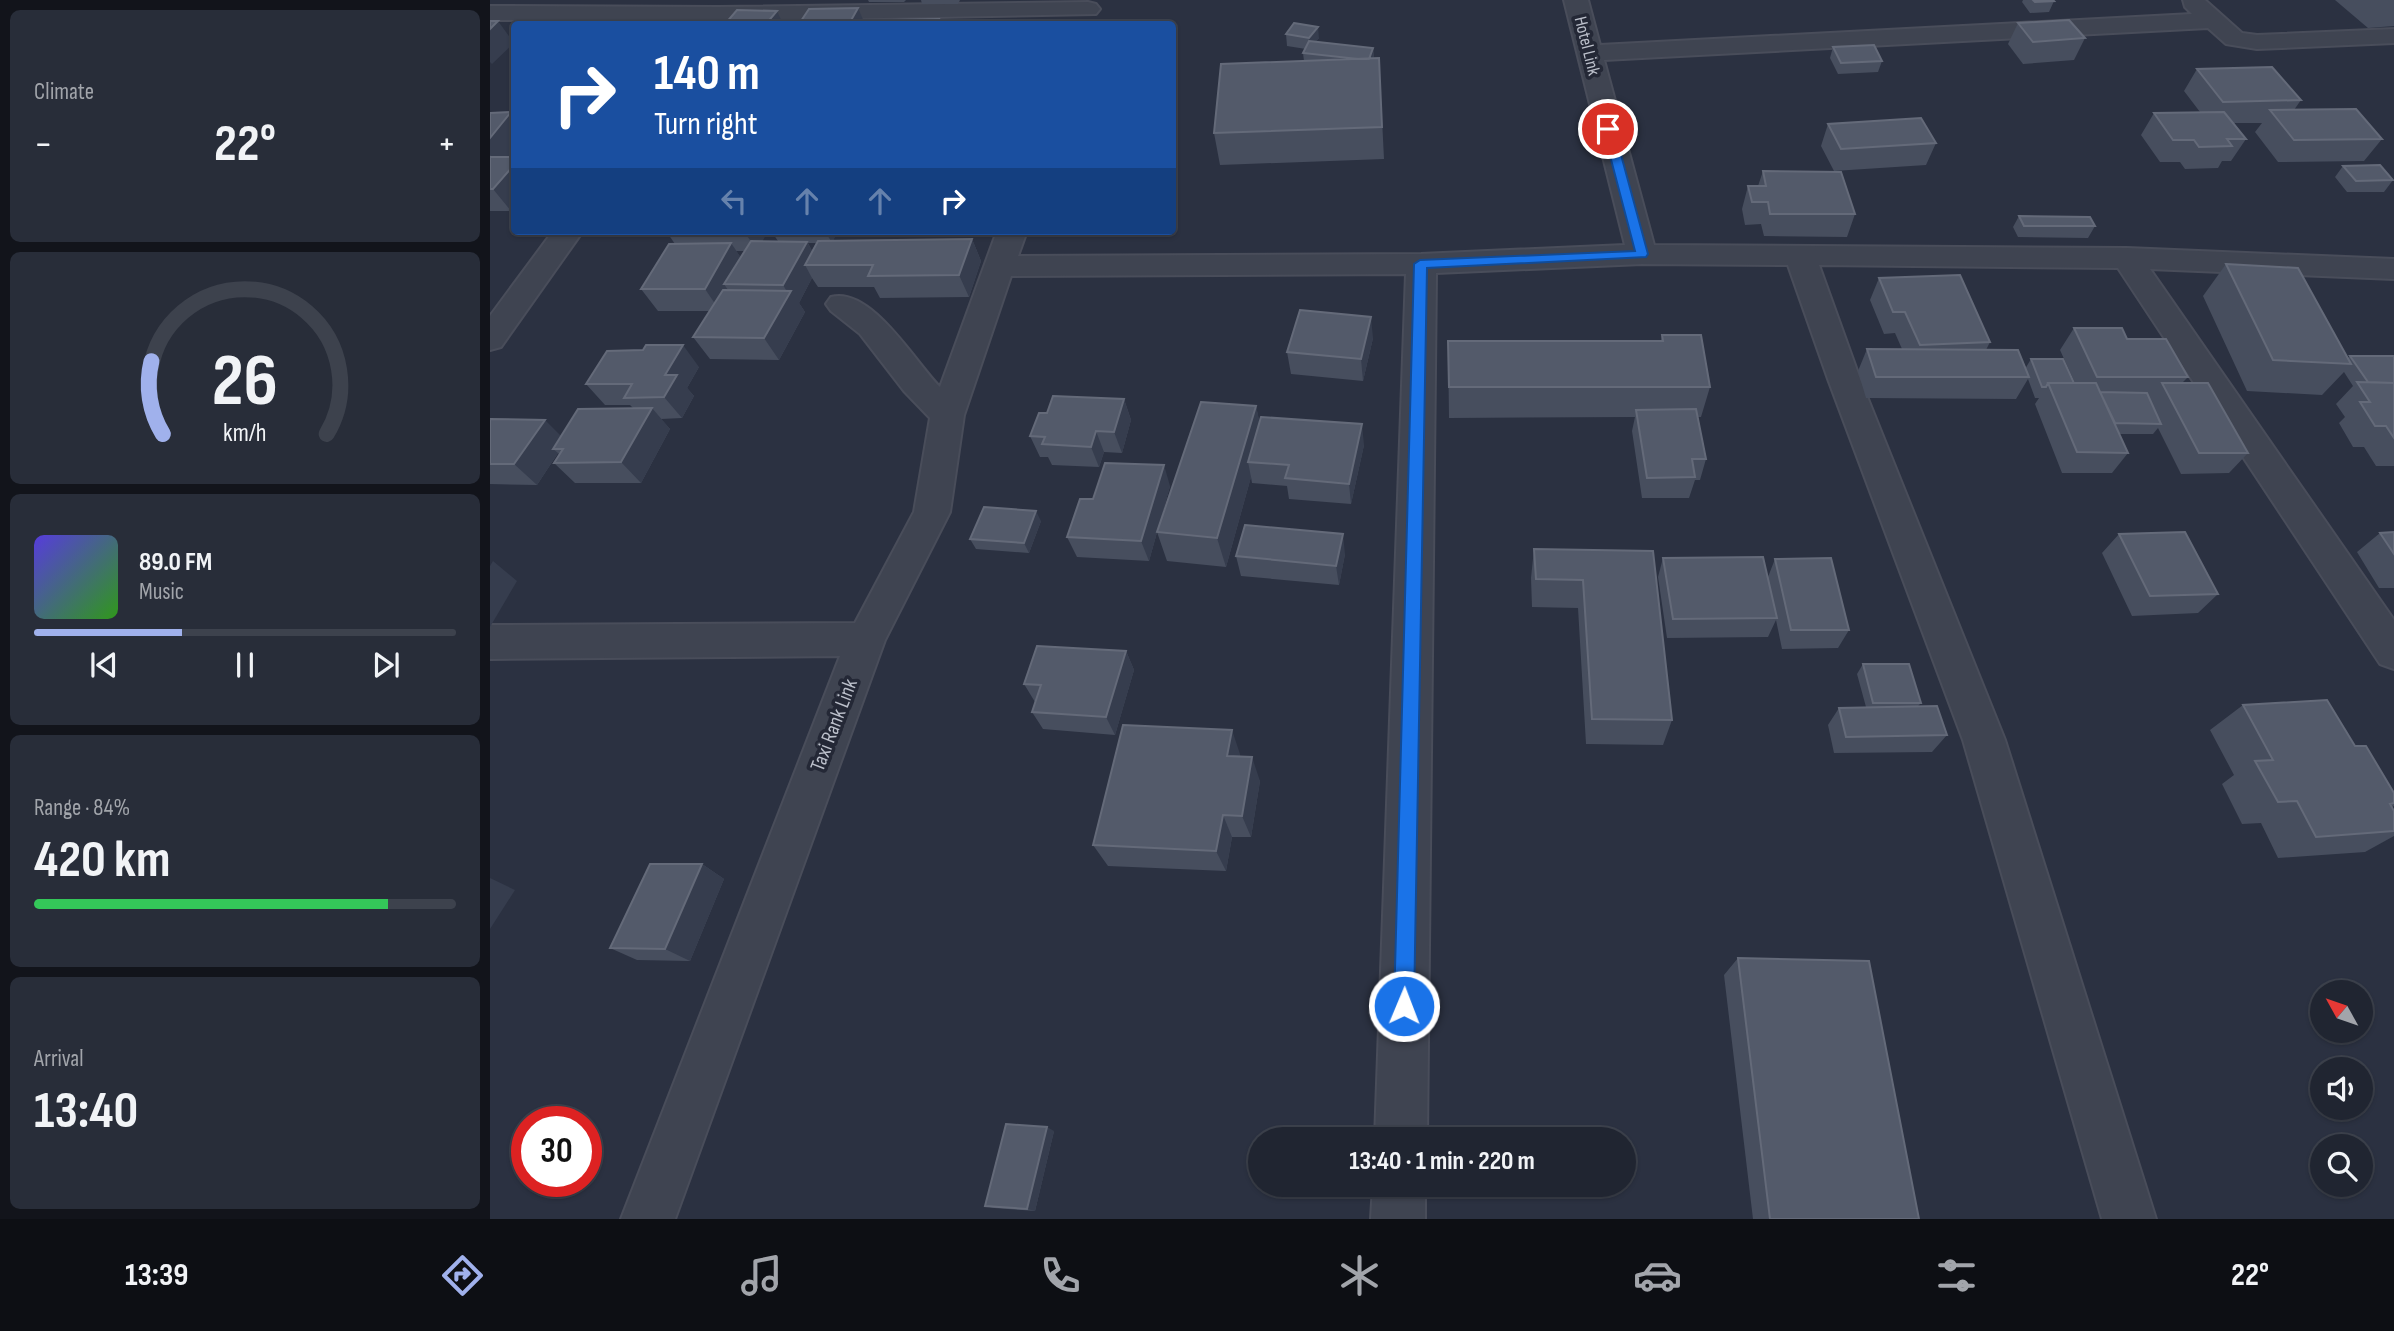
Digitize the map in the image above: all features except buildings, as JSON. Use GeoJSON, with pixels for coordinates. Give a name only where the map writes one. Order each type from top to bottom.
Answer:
{"type":"FeatureCollection","features":[{"type":"Feature","properties":{"kind":"street","name":"Hotel Link"},"geometry":{"type":"LineString","coordinates":[[1576,0],[1642,254]]}},
{"type":"Feature","properties":{"kind":"street"},"geometry":{"type":"LineString","coordinates":[[2191,0],[2235,39],[2257,42],[2394,36]]}},
{"type":"Feature","properties":{"kind":"street"},"geometry":{"type":"LineString","coordinates":[[490,13],[715,19],[1088,11]]}},
{"type":"Feature","properties":{"kind":"street"},"geometry":{"type":"LineString","coordinates":[[1588,53],[2213,20]]}},
{"type":"Feature","properties":{"kind":"street"},"geometry":{"type":"LineString","coordinates":[[490,339],[565,235]]}},
{"type":"Feature","properties":{"kind":"street"},"geometry":{"type":"LineString","coordinates":[[1006,249],[1420,264],[1642,254],[2127,258],[2394,269]]}},
{"type":"Feature","properties":{"kind":"street","name":"Taxi Rank Link"},"geometry":{"type":"LineString","coordinates":[[648,1219],[866,639],[932,512],[947,415],[1006,249]]}},
{"type":"Feature","properties":{"kind":"street"},"geometry":{"type":"LineString","coordinates":[[1800,255],[1849,391],[1984,740],[2129,1219]]}},
{"type":"Feature","properties":{"kind":"street"},"geometry":{"type":"LineString","coordinates":[[2127,258],[2394,652]]}},
{"type":"Feature","properties":{"kind":"street"},"geometry":{"type":"LineString","coordinates":[[1401,1127],[1420,264]]}},
{"type":"Feature","properties":{"kind":"street"},"geometry":{"type":"LineString","coordinates":[[842,304],[871,326],[916,383],[947,415]]}},
{"type":"Feature","properties":{"kind":"street"},"geometry":{"type":"LineString","coordinates":[[490,642],[866,639]]}},
{"type":"Feature","properties":{"kind":"street"},"geometry":{"type":"LineString","coordinates":[[1398,1219],[1399,1197]]}},
{"type":"Feature","properties":{"kind":"route"},"geometry":{"type":"LineString","coordinates":[[1404,1006],[1420,264],[1642,254],[1608,129]]}}]}
